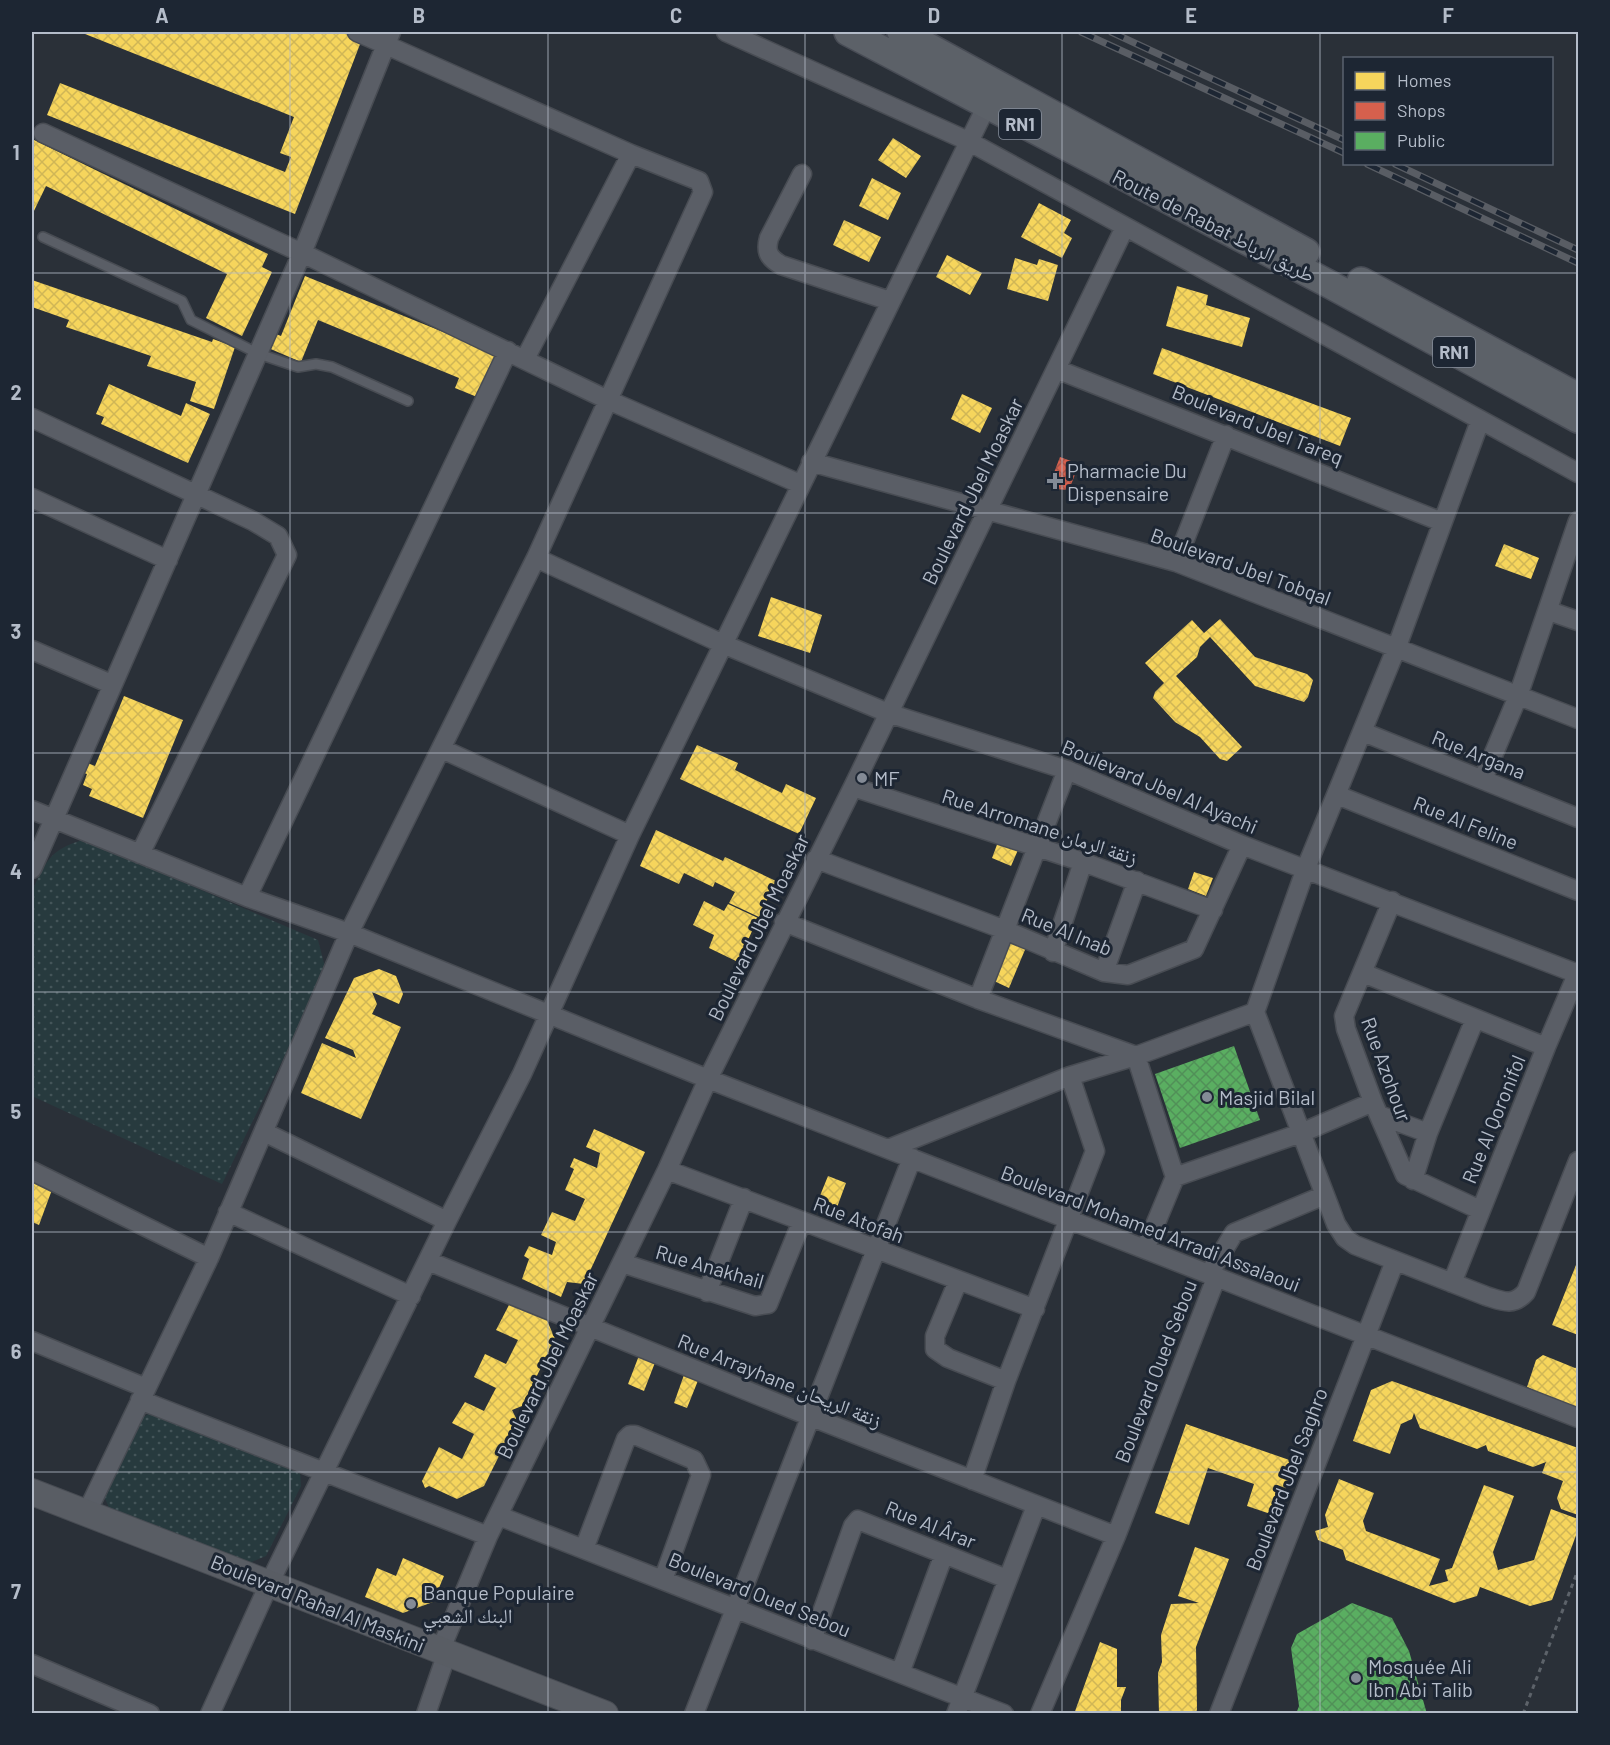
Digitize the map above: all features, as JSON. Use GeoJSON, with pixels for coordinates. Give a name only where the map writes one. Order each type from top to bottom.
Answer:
{"type":"FeatureCollection","features":[{"type":"Feature","properties":{"kind":"main road","name":"Route de Rabat طريق الرباط"},"geometry":{"type":"LineString","coordinates":[[848,32],[1339,290],[1578,419]]}},
{"type":"Feature","properties":{"kind":"main road","name":"Route de Rabat طريق الرباط"},"geometry":{"type":"LineString","coordinates":[[901,32],[1199,195],[1578,397]]}},
{"type":"Feature","properties":{"kind":"street"},"geometry":{"type":"LineString","coordinates":[[87,1512],[209,1258],[349,933],[536,558],[703,192],[699,181],[631,154],[388,38],[357,32]]}},
{"type":"Feature","properties":{"kind":"street"},"geometry":{"type":"LineString","coordinates":[[726,32],[968,141],[1480,421],[1578,472]]}},
{"type":"Feature","properties":{"kind":"street"},"geometry":{"type":"LineString","coordinates":[[32,868],[111,684],[259,354],[388,38]]}},
{"type":"Feature","properties":{"kind":"street"},"geometry":{"type":"LineString","coordinates":[[210,1713],[324,1471],[550,1015],[630,835],[800,483],[987,105]]}},
{"type":"Feature","properties":{"kind":"street"},"geometry":{"type":"LineString","coordinates":[[43,133],[302,253],[608,400],[800,483]]}},
{"type":"Feature","properties":{"kind":"street"},"geometry":{"type":"LineString","coordinates":[[525,359],[631,154]]}},
{"type":"Feature","properties":{"kind":"street"},"geometry":{"type":"LineString","coordinates":[[802,174],[769,238],[766,248],[771,259],[780,265],[890,301]]}},
{"type":"Feature","properties":{"kind":"street","name":"Boulevard Jbel Moaskar"},"geometry":{"type":"LineString","coordinates":[[426,1713],[444,1652],[488,1536],[667,1170],[784,922],[853,787],[1125,227]]}},
{"type":"Feature","properties":{"kind":"street"},"geometry":{"type":"LineString","coordinates":[[247,897],[508,351]]}},
{"type":"Feature","properties":{"kind":"street","name":"Boulevard Jbel Tareq"},"geometry":{"type":"LineString","coordinates":[[1056,369],[1442,522]]}},
{"type":"Feature","properties":{"kind":"street"},"geometry":{"type":"LineString","coordinates":[[32,418],[266,528],[282,542],[287,555],[140,854]]}},
{"type":"Feature","properties":{"kind":"street"},"geometry":{"type":"LineString","coordinates":[[1480,421],[1396,649],[1306,868],[1255,1012],[1325,1195],[1345,1238],[1368,1251],[1506,1302],[1521,1298],[1526,1292],[1578,1161]]}},
{"type":"Feature","properties":{"kind":"street"},"geometry":{"type":"LineString","coordinates":[[1176,562],[1226,435]]}},
{"type":"Feature","properties":{"kind":"street","name":"Boulevard Jbel Tobqal"},"geometry":{"type":"LineString","coordinates":[[811,462],[1176,562],[1578,719]]}},
{"type":"Feature","properties":{"kind":"street"},"geometry":{"type":"LineString","coordinates":[[32,498],[168,560]]}},
{"type":"Feature","properties":{"kind":"street"},"geometry":{"type":"LineString","coordinates":[[1483,779],[1518,696],[1578,521]]}},
{"type":"Feature","properties":{"kind":"street","name":"Boulevard Jbel Al Ayachi"},"geometry":{"type":"LineString","coordinates":[[536,558],[723,644],[888,713],[1067,770],[1242,845],[1578,973]]}},
{"type":"Feature","properties":{"kind":"street"},"geometry":{"type":"LineString","coordinates":[[1549,611],[1578,621]]}},
{"type":"Feature","properties":{"kind":"street"},"geometry":{"type":"LineString","coordinates":[[32,650],[111,684]]}},
{"type":"Feature","properties":{"kind":"street","name":"Rue Argana"},"geometry":{"type":"LineString","coordinates":[[1363,732],[1578,818]]}},
{"type":"Feature","properties":{"kind":"street"},"geometry":{"type":"LineString","coordinates":[[442,749],[630,835]]}},
{"type":"Feature","properties":{"kind":"street"},"geometry":{"type":"LineString","coordinates":[[978,999],[1035,847],[1067,770]]}},
{"type":"Feature","properties":{"kind":"street","name":"Rue Arromane زنقة الرمان"},"geometry":{"type":"LineString","coordinates":[[853,787],[1083,862],[1213,910]]}},
{"type":"Feature","properties":{"kind":"street","name":"Rue Al Feline"},"geometry":{"type":"LineString","coordinates":[[1337,795],[1578,891]]}},
{"type":"Feature","properties":{"kind":"street","name":"Boulevard Mohamed Arradi Assalaoui"},"geometry":{"type":"LineString","coordinates":[[32,810],[247,897],[349,933],[708,1079],[1578,1418]]}},
{"type":"Feature","properties":{"kind":"street","name":"Rue Al Inab"},"geometry":{"type":"LineString","coordinates":[[816,859],[1005,930],[1104,972],[1128,975],[1194,949],[1242,845]]}},
{"type":"Feature","properties":{"kind":"street"},"geometry":{"type":"LineString","coordinates":[[1053,952],[1083,862]]}},
{"type":"Feature","properties":{"kind":"street"},"geometry":{"type":"LineString","coordinates":[[1104,972],[1137,881]]}},
{"type":"Feature","properties":{"kind":"street","name":"Rue Azohour"},"geometry":{"type":"LineString","coordinates":[[1392,901],[1344,1016],[1346,1029],[1399,1166],[1413,1180],[1480,1210]]}},
{"type":"Feature","properties":{"kind":"street"},"geometry":{"type":"LineString","coordinates":[[784,922],[978,999],[1136,1056]]}},
{"type":"Feature","properties":{"kind":"street"},"geometry":{"type":"LineString","coordinates":[[1363,973],[1546,1047]]}},
{"type":"Feature","properties":{"kind":"street","name":"Rue Al Qoronifol"},"geometry":{"type":"LineString","coordinates":[[1452,1283],[1578,973]]}},
{"type":"Feature","properties":{"kind":"street"},"geometry":{"type":"LineString","coordinates":[[888,1149],[1071,1076],[1136,1056],[1255,1012]]}},
{"type":"Feature","properties":{"kind":"street"},"geometry":{"type":"LineString","coordinates":[[1413,1180],[1428,1133],[1475,1019]]}},
{"type":"Feature","properties":{"kind":"street"},"geometry":{"type":"LineString","coordinates":[[1136,1056],[1175,1177],[1145,1249]]}},
{"type":"Feature","properties":{"kind":"street"},"geometry":{"type":"LineString","coordinates":[[972,1480],[1006,1381],[1095,1151],[1071,1076]]}},
{"type":"Feature","properties":{"kind":"street"},"geometry":{"type":"LineString","coordinates":[[1175,1177],[1376,1109],[1428,1133]]}},
{"type":"Feature","properties":{"kind":"street"},"geometry":{"type":"LineString","coordinates":[[264,1132],[447,1221]]}},
{"type":"Feature","properties":{"kind":"street"},"geometry":{"type":"LineString","coordinates":[[694,1713],[736,1611],[874,1249],[912,1158]]}},
{"type":"Feature","properties":{"kind":"street","name":"Rue Atofah"},"geometry":{"type":"LineString","coordinates":[[667,1170],[1035,1309]]}},
{"type":"Feature","properties":{"kind":"street"},"geometry":{"type":"LineString","coordinates":[[32,1171],[209,1258]]}},
{"type":"Feature","properties":{"kind":"street","name":"Boulevard Oued Sebou"},"geometry":{"type":"LineString","coordinates":[[1040,1713],[1116,1536],[1212,1276],[1234,1233],[1325,1195]]}},
{"type":"Feature","properties":{"kind":"street"},"geometry":{"type":"LineString","coordinates":[[707,1292],[744,1198]]}},
{"type":"Feature","properties":{"kind":"street"},"geometry":{"type":"LineString","coordinates":[[228,1212],[411,1296]]}},
{"type":"Feature","properties":{"kind":"street","name":"Rue Anakhail"},"geometry":{"type":"LineString","coordinates":[[622,1263],[757,1307],[766,1305],[802,1221]]}},
{"type":"Feature","properties":{"kind":"street","name":"Boulevard Jbel Saghro"},"geometry":{"type":"LineString","coordinates":[[1219,1713],[1395,1260]]}},
{"type":"Feature","properties":{"kind":"street","name":"Rue Arrayhane زنقة الريحان"},"geometry":{"type":"LineString","coordinates":[[428,1261],[809,1416],[1116,1536]]}},
{"type":"Feature","properties":{"kind":"street"},"geometry":{"type":"LineString","coordinates":[[958,1281],[935,1336],[935,1349],[948,1358],[1006,1381]]}},
{"type":"Feature","properties":{"kind":"street"},"geometry":{"type":"LineString","coordinates":[[32,1341],[143,1394],[324,1471],[488,1536]]}},
{"type":"Feature","properties":{"kind":"street"},"geometry":{"type":"LineString","coordinates":[[584,1549],[626,1439],[630,1435],[635,1435],[694,1460],[701,1475],[663,1580]]}},
{"type":"Feature","properties":{"kind":"street","name":"Boulevard Rahal Al Maskini"},"geometry":{"type":"LineString","coordinates":[[32,1492],[605,1713]]}},
{"type":"Feature","properties":{"kind":"street"},"geometry":{"type":"LineString","coordinates":[[959,1706],[1036,1506]]}},
{"type":"Feature","properties":{"kind":"street","name":"Boulevard Oued Sebou"},"geometry":{"type":"LineString","coordinates":[[499,1516],[736,1611],[900,1673],[959,1706],[1004,1713]]}},
{"type":"Feature","properties":{"kind":"street","name":"Rue Al Ârar"},"geometry":{"type":"LineString","coordinates":[[812,1640],[855,1521],[861,1520],[1007,1579]]}},
{"type":"Feature","properties":{"kind":"street"},"geometry":{"type":"LineString","coordinates":[[900,1673],[944,1554]]}},
{"type":"Feature","properties":{"kind":"street"},"geometry":{"type":"LineString","coordinates":[[32,1664],[150,1713]]}},
{"type":"Feature","properties":{"kind":"lane"},"geometry":{"type":"LineString","coordinates":[[43,237],[182,301],[191,321],[259,354],[298,367],[316,364],[332,367],[408,401]]}},
{"type":"Feature","properties":{"kind":"path"},"geometry":{"type":"LineString","coordinates":[[1523,1713],[1578,1570]]}},
{"type":"Feature","properties":{"kind":"green space"},"geometry":{"type":"Polygon","coordinates":[[[84,840],[318,940],[326,971],[222,1184],[32,1096],[32,892],[45,865],[56,852],[84,840]]]}},
{"type":"Feature","properties":{"kind":"green space"},"geometry":{"type":"Polygon","coordinates":[[[152,1411],[300,1470],[301,1486],[266,1556],[249,1563],[110,1510],[104,1496],[136,1423],[152,1411]]]}},
{"type":"Feature","properties":{"kind":"building: Homes"},"geometry":{"type":"Polygon","coordinates":[[[80,32],[343,32],[362,39],[295,214],[47,115],[60,83],[285,172],[291,157],[280,153],[294,117],[80,32]]]}},
{"type":"Feature","properties":{"kind":"building: Homes"},"geometry":{"type":"Polygon","coordinates":[[[893,138],[921,156],[906,178],[878,160],[893,138]]]}},
{"type":"Feature","properties":{"kind":"building: Homes"},"geometry":{"type":"Polygon","coordinates":[[[32,139],[268,254],[262,267],[272,272],[242,336],[206,318],[227,274],[46,186],[32,215],[32,139]]]}},
{"type":"Feature","properties":{"kind":"building: Homes"},"geometry":{"type":"Polygon","coordinates":[[[872,178],[901,193],[888,220],[859,206],[872,178]]]}},
{"type":"Feature","properties":{"kind":"building: Homes"},"geometry":{"type":"Polygon","coordinates":[[[1039,203],[1071,220],[1064,233],[1072,238],[1062,258],[1021,237],[1039,203]]]}},
{"type":"Feature","properties":{"kind":"building: Homes"},"geometry":{"type":"Polygon","coordinates":[[[844,220],[881,237],[869,262],[833,245],[844,220]]]}},
{"type":"Feature","properties":{"kind":"building: Homes"},"geometry":{"type":"Polygon","coordinates":[[[947,255],[982,273],[970,295],[936,277],[947,255]]]}},
{"type":"Feature","properties":{"kind":"building: Homes"},"geometry":{"type":"Polygon","coordinates":[[[1015,258],[1037,265],[1039,259],[1058,265],[1048,301],[1007,289],[1015,258]]]}},
{"type":"Feature","properties":{"kind":"building: Homes"},"geometry":{"type":"Polygon","coordinates":[[[305,276],[500,355],[482,399],[455,388],[459,378],[318,320],[301,362],[266,347],[271,332],[281,336],[305,276]]]}},
{"type":"Feature","properties":{"kind":"building: Homes"},"geometry":{"type":"Polygon","coordinates":[[[32,280],[212,342],[213,339],[235,347],[214,409],[190,401],[196,382],[147,366],[151,356],[66,327],[69,320],[32,307],[32,280]]]}},
{"type":"Feature","properties":{"kind":"building: Homes"},"geometry":{"type":"Polygon","coordinates":[[[1177,286],[1208,295],[1206,305],[1250,318],[1242,347],[1166,326],[1177,286]]]}},
{"type":"Feature","properties":{"kind":"building: Homes"},"geometry":{"type":"Polygon","coordinates":[[[1162,348],[1351,418],[1340,446],[1153,374],[1162,348]]]}},
{"type":"Feature","properties":{"kind":"building: Homes"},"geometry":{"type":"Polygon","coordinates":[[[109,384],[181,416],[186,403],[210,414],[188,463],[101,424],[104,417],[96,414],[109,384]]]}},
{"type":"Feature","properties":{"kind":"building: Homes"},"geometry":{"type":"Polygon","coordinates":[[[962,394],[992,408],[980,433],[951,419],[962,394]]]}},
{"type":"Feature","properties":{"kind":"building: Homes"},"geometry":{"type":"Polygon","coordinates":[[[1504,544],[1539,558],[1531,579],[1495,566],[1504,544]]]}},
{"type":"Feature","properties":{"kind":"building: Homes"},"geometry":{"type":"Polygon","coordinates":[[[771,597],[822,615],[810,653],[758,636],[771,597]]]}},
{"type":"Feature","properties":{"kind":"building: Homes"},"geometry":{"type":"Polygon","coordinates":[[[1220,619],[1255,657],[1307,674],[1313,680],[1308,697],[1304,702],[1255,686],[1210,637],[1200,647],[1197,657],[1176,676],[1242,747],[1227,761],[1220,759],[1200,737],[1175,722],[1153,698],[1155,692],[1164,683],[1145,663],[1192,620],[1204,633],[1220,619]]]}},
{"type":"Feature","properties":{"kind":"building: Homes"},"geometry":{"type":"Polygon","coordinates":[[[124,696],[183,720],[143,818],[89,796],[92,789],[83,785],[87,774],[81,772],[85,762],[95,766],[124,696]]]}},
{"type":"Feature","properties":{"kind":"building: Homes"},"geometry":{"type":"Polygon","coordinates":[[[697,745],[738,763],[735,770],[782,793],[786,784],[816,798],[799,834],[680,779],[697,745]]]}},
{"type":"Feature","properties":{"kind":"building: Homes"},"geometry":{"type":"Polygon","coordinates":[[[656,830],[723,861],[725,857],[776,881],[759,917],[729,903],[735,892],[715,882],[713,887],[684,873],[679,884],[640,866],[656,830]]]}},
{"type":"Feature","properties":{"kind":"building: Homes"},"geometry":{"type":"Polygon","coordinates":[[[998,842],[1018,850],[1011,866],[992,858],[998,842]]]}},
{"type":"Feature","properties":{"kind":"building: Homes"},"geometry":{"type":"Polygon","coordinates":[[[1194,872],[1213,878],[1206,896],[1188,889],[1194,872]]]}},
{"type":"Feature","properties":{"kind":"building: Homes"},"geometry":{"type":"Polygon","coordinates":[[[704,901],[724,911],[728,904],[758,918],[738,962],[709,948],[714,935],[693,925],[704,901]]]}},
{"type":"Feature","properties":{"kind":"building: Homes"},"geometry":{"type":"Polygon","coordinates":[[[1012,938],[1027,945],[1009,988],[994,981],[1012,938]]]}},
{"type":"Feature","properties":{"kind":"building: Homes"},"geometry":{"type":"Polygon","coordinates":[[[379,969],[396,976],[403,994],[399,1004],[372,992],[377,1004],[372,1014],[401,1027],[361,1119],[301,1093],[322,1043],[356,1058],[353,1050],[325,1038],[354,978],[379,969]]]}},
{"type":"Feature","properties":{"kind":"building: Homes"},"geometry":{"type":"Polygon","coordinates":[[[594,1129],[645,1152],[584,1284],[567,1282],[561,1297],[522,1279],[529,1259],[524,1256],[529,1246],[552,1255],[556,1242],[541,1235],[552,1212],[575,1221],[585,1199],[565,1190],[574,1169],[570,1167],[574,1158],[597,1168],[600,1153],[586,1147],[594,1129]]]}},
{"type":"Feature","properties":{"kind":"building: Homes"},"geometry":{"type":"Polygon","coordinates":[[[828,1176],[846,1183],[836,1210],[817,1203],[828,1176]]]}},
{"type":"Feature","properties":{"kind":"building: Homes"},"geometry":{"type":"Polygon","coordinates":[[[32,1179],[53,1187],[39,1225],[32,1222],[32,1179]]]}},
{"type":"Feature","properties":{"kind":"building: Homes"},"geometry":{"type":"Polygon","coordinates":[[[1576,1265],[1578,1266],[1578,1335],[1552,1325],[1576,1265]]]}},
{"type":"Feature","properties":{"kind":"building: Homes"},"geometry":{"type":"Polygon","coordinates":[[[511,1301],[546,1318],[555,1339],[522,1406],[512,1410],[517,1420],[484,1486],[457,1499],[429,1486],[425,1488],[422,1481],[439,1447],[462,1459],[474,1434],[452,1423],[465,1402],[484,1411],[496,1388],[474,1377],[485,1354],[506,1364],[518,1340],[496,1330],[511,1301]]]}},
{"type":"Feature","properties":{"kind":"building: Homes"},"geometry":{"type":"Polygon","coordinates":[[[640,1353],[656,1360],[644,1391],[628,1384],[640,1353]]]}},
{"type":"Feature","properties":{"kind":"building: Homes"},"geometry":{"type":"Polygon","coordinates":[[[1543,1355],[1575,1368],[1578,1367],[1578,1411],[1527,1387],[1536,1360],[1543,1355]]]}},
{"type":"Feature","properties":{"kind":"building: Homes"},"geometry":{"type":"Polygon","coordinates":[[[685,1372],[699,1378],[687,1408],[674,1403],[685,1372]]]}},
{"type":"Feature","properties":{"kind":"building: Homes"},"geometry":{"type":"Polygon","coordinates":[[[1392,1381],[1578,1448],[1578,1515],[1561,1509],[1557,1498],[1563,1481],[1542,1473],[1546,1462],[1533,1467],[1488,1451],[1486,1445],[1477,1449],[1420,1428],[1414,1413],[1412,1419],[1401,1424],[1390,1454],[1353,1441],[1371,1390],[1392,1381]]]}},
{"type":"Feature","properties":{"kind":"building: Homes"},"geometry":{"type":"Polygon","coordinates":[[[1186,1424],[1295,1462],[1276,1516],[1247,1506],[1254,1484],[1208,1468],[1189,1525],[1155,1513],[1186,1424]]]}},
{"type":"Feature","properties":{"kind":"building: Homes"},"geometry":{"type":"Polygon","coordinates":[[[1339,1479],[1374,1493],[1363,1521],[1366,1531],[1440,1559],[1429,1586],[1448,1581],[1445,1570],[1452,1568],[1484,1485],[1514,1496],[1493,1552],[1498,1570],[1534,1560],[1551,1509],[1578,1519],[1578,1530],[1552,1600],[1530,1606],[1480,1587],[1477,1596],[1454,1603],[1346,1560],[1343,1550],[1318,1540],[1315,1531],[1328,1527],[1325,1515],[1339,1479]]]}},
{"type":"Feature","properties":{"kind":"building: Homes"},"geometry":{"type":"Polygon","coordinates":[[[1195,1547],[1229,1559],[1196,1647],[1196,1714],[1159,1714],[1158,1673],[1162,1662],[1161,1635],[1171,1604],[1199,1603],[1178,1596],[1195,1547]]]}},
{"type":"Feature","properties":{"kind":"building: Homes"},"geometry":{"type":"Polygon","coordinates":[[[403,1558],[444,1576],[433,1602],[403,1613],[365,1597],[377,1568],[396,1576],[403,1558]]]}},
{"type":"Feature","properties":{"kind":"building: Homes"},"geometry":{"type":"Polygon","coordinates":[[[1100,1642],[1117,1649],[1117,1687],[1126,1687],[1121,1700],[1121,1714],[1074,1714],[1100,1642]]]}},
{"type":"Feature","properties":{"kind":"building: Shops"},"geometry":{"type":"Polygon","coordinates":[[[1060,457],[1079,464],[1069,490],[1055,489],[1056,485],[1050,483],[1060,457]]]}},
{"type":"Feature","properties":{"kind":"building: Public","name":"Masjid Bilal"},"geometry":{"type":"Polygon","coordinates":[[[1234,1046],[1260,1120],[1180,1148],[1155,1074],[1234,1046]]]}},
{"type":"Feature","properties":{"kind":"building: Public","name":"Mosquée Ali Ibn Abi Talib"},"geometry":{"type":"Polygon","coordinates":[[[1352,1603],[1392,1618],[1409,1651],[1427,1714],[1345,1714],[1344,1710],[1342,1714],[1296,1714],[1299,1706],[1291,1648],[1297,1634],[1352,1603]]]}},
{"type":"Feature","properties":{"kind":"railway"},"geometry":{"type":"LineString","coordinates":[[1081,32],[1343,153]]}},
{"type":"Feature","properties":{"kind":"railway"},"geometry":{"type":"LineString","coordinates":[[1111,32],[1343,140]]}},
{"type":"Feature","properties":{"kind":"railway"},"geometry":{"type":"LineString","coordinates":[[1369,165],[1578,263]]}},
{"type":"Feature","properties":{"kind":"railway"},"geometry":{"type":"LineString","coordinates":[[1397,165],[1578,250]]}},
{"type":"Feature","properties":{"kind":"place","name":"Pharmacie Du Dispensaire"},"geometry":{"type":"Point","coordinates":[1055,481]}},
{"type":"Feature","properties":{"kind":"place","name":"MF"},"geometry":{"type":"Point","coordinates":[862,778]}},
{"type":"Feature","properties":{"kind":"place","name":"Masjid Bilal"},"geometry":{"type":"Point","coordinates":[1207,1097]}},
{"type":"Feature","properties":{"kind":"place","name":"Banque Populaire البنك الشعبي"},"geometry":{"type":"Point","coordinates":[411,1604]}},
{"type":"Feature","properties":{"kind":"place","name":"Mosquée Ali Ibn Abi Talib"},"geometry":{"type":"Point","coordinates":[1356,1678]}}]}
